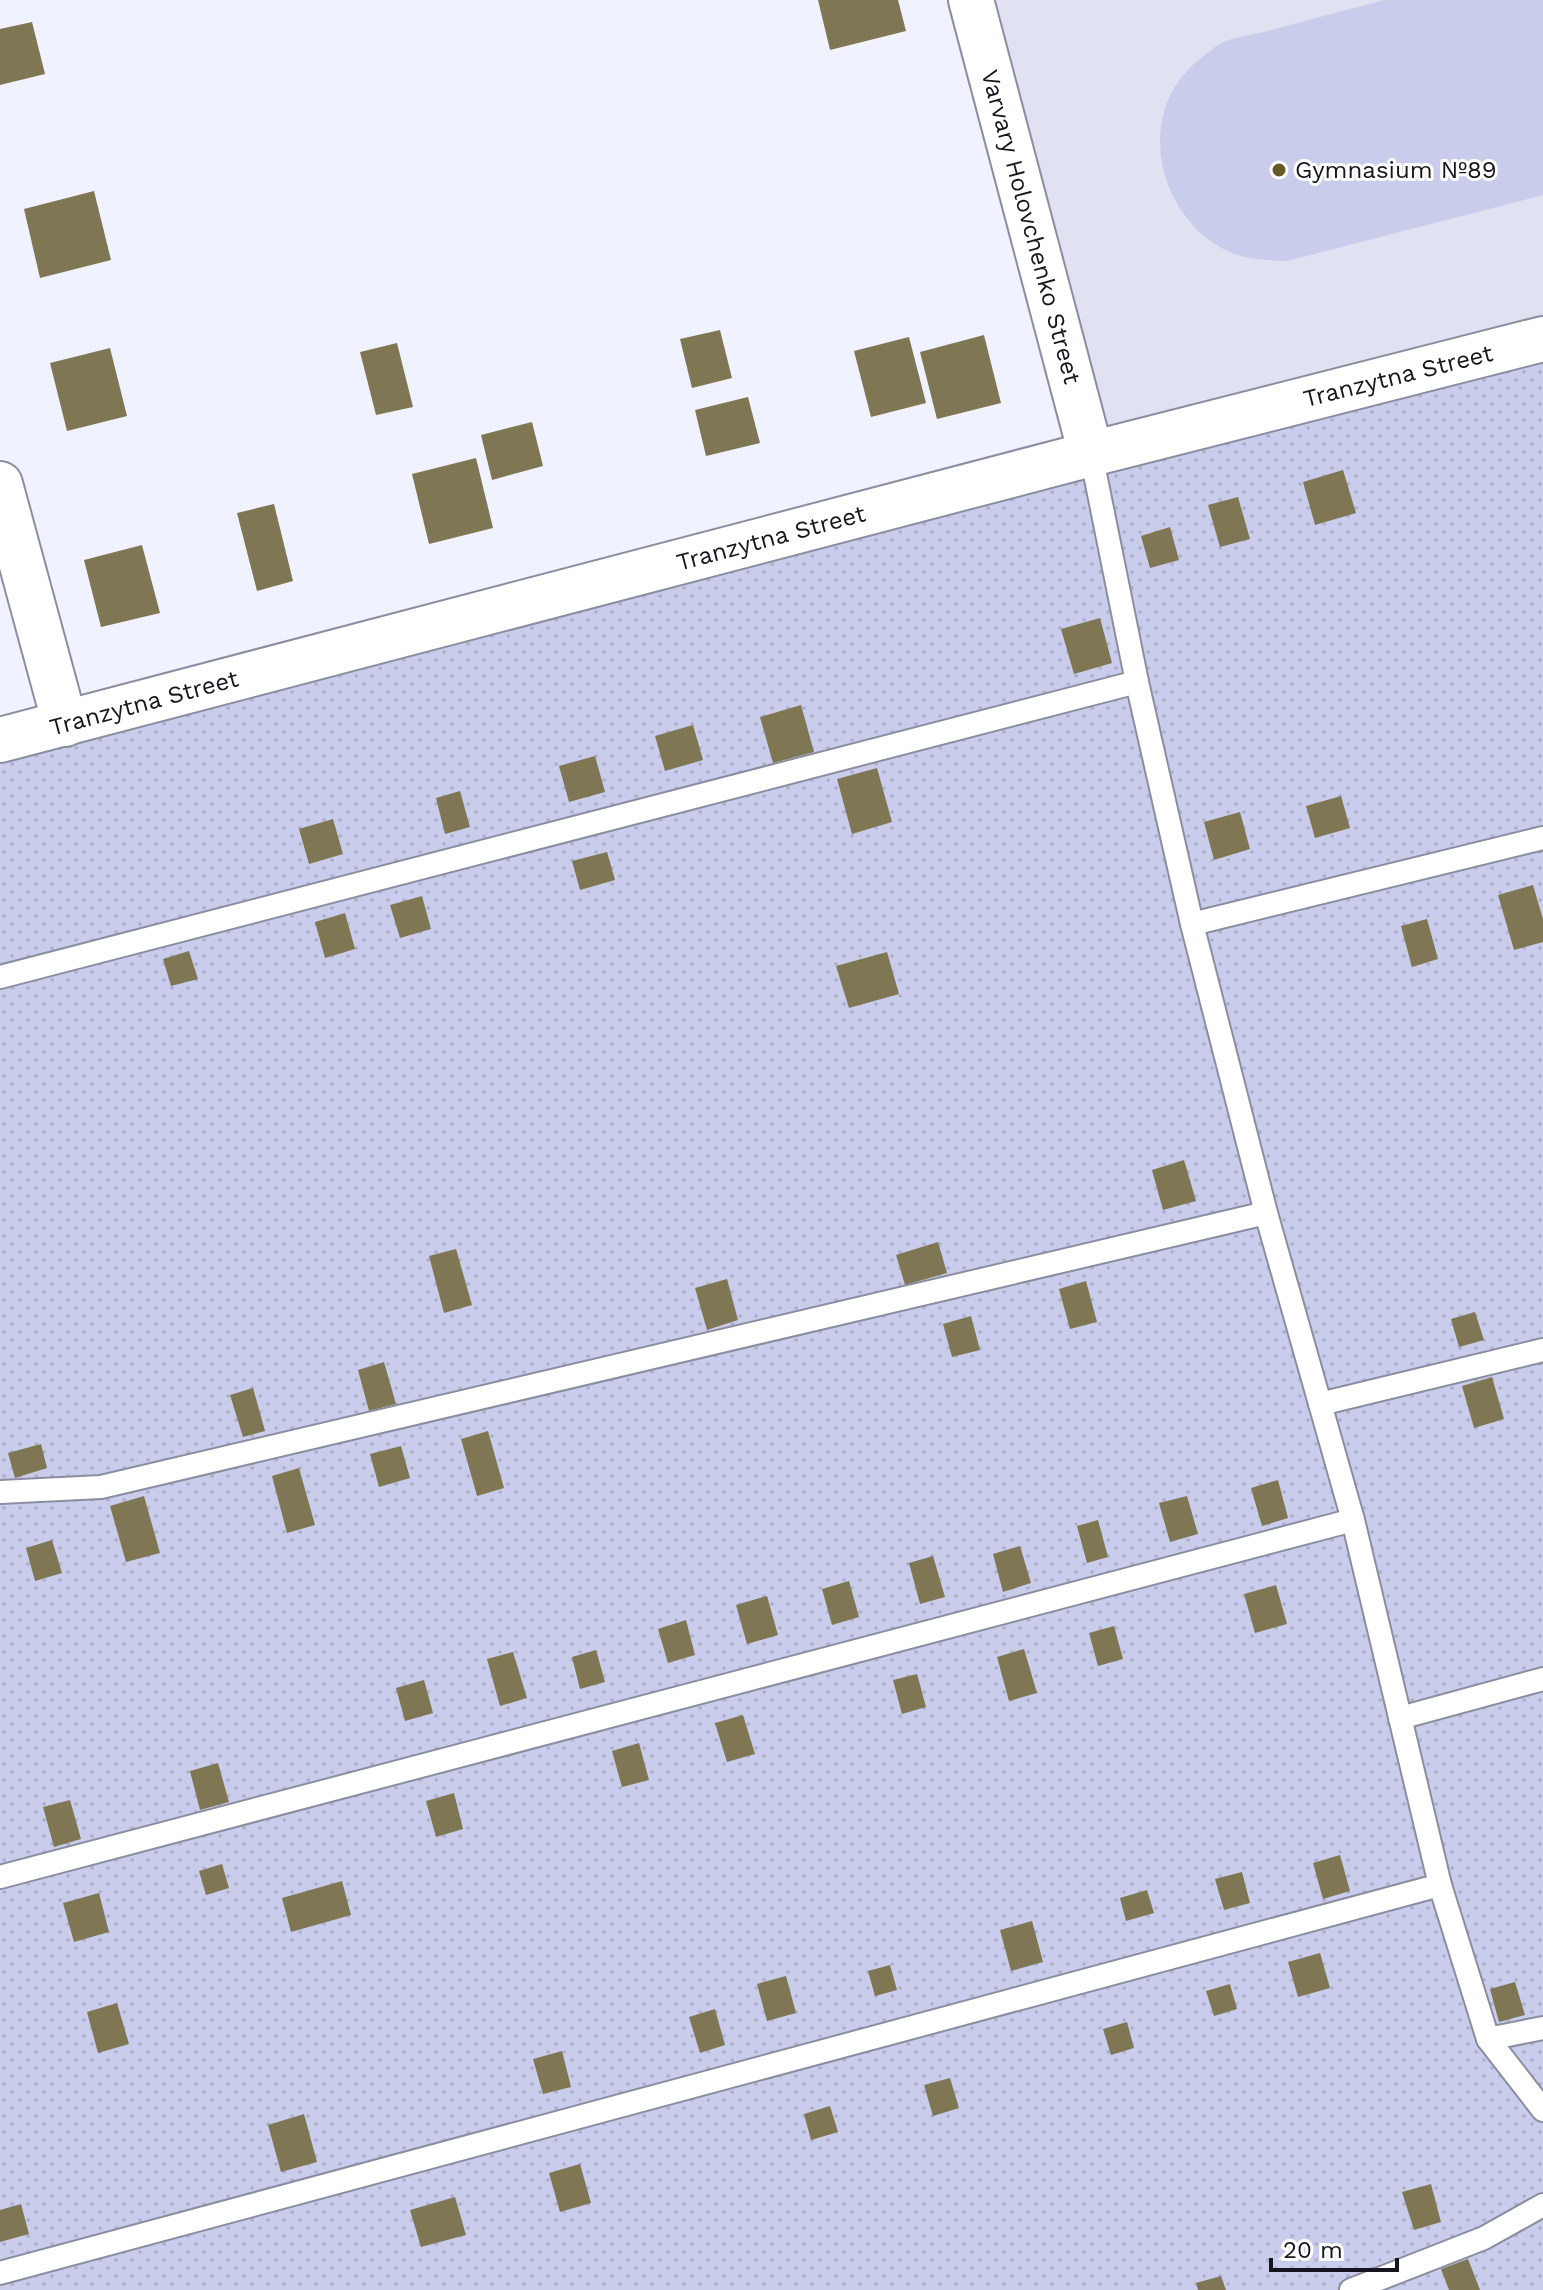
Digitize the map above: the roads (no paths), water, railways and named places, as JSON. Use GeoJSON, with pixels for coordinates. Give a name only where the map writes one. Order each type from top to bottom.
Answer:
{"type":"FeatureCollection","features":[{"type":"Feature","properties":{"kind":"street","name":"Varvary Holovchenko Street"},"geometry":{"type":"LineString","coordinates":[[971,0],[1091,454]]}},
{"type":"Feature","properties":{"kind":"street","name":"Tranzytna Street"},"geometry":{"type":"LineString","coordinates":[[0,740],[1543,339]]}},
{"type":"Feature","properties":{"kind":"street"},"geometry":{"type":"LineString","coordinates":[[0,484],[65,724]]}},
{"type":"Feature","properties":{"kind":"lane"},"geometry":{"type":"LineString","coordinates":[[1091,454],[1137,682],[1192,924],[1266,1213],[1353,1520],[1440,1885],[1488,2039],[1543,2110]]}},
{"type":"Feature","properties":{"kind":"lane"},"geometry":{"type":"LineString","coordinates":[[0,977],[1137,682]]}},
{"type":"Feature","properties":{"kind":"lane"},"geometry":{"type":"LineString","coordinates":[[1192,924],[1543,838]]}},
{"type":"Feature","properties":{"kind":"lane"},"geometry":{"type":"LineString","coordinates":[[0,1492],[101,1487],[1266,1213]]}},
{"type":"Feature","properties":{"kind":"lane"},"geometry":{"type":"LineString","coordinates":[[1320,1404],[1543,1350]]}},
{"type":"Feature","properties":{"kind":"lane"},"geometry":{"type":"LineString","coordinates":[[0,1877],[1353,1520]]}},
{"type":"Feature","properties":{"kind":"lane"},"geometry":{"type":"LineString","coordinates":[[1400,1718],[1543,1679]]}},
{"type":"Feature","properties":{"kind":"lane"},"geometry":{"type":"LineString","coordinates":[[0,2273],[1440,1885]]}},
{"type":"Feature","properties":{"kind":"lane"},"geometry":{"type":"LineString","coordinates":[[1488,2039],[1543,2028]]}},
{"type":"Feature","properties":{"kind":"lane"},"geometry":{"type":"LineString","coordinates":[[1351,2290],[1484,2238],[1543,2205]]}},
{"type":"Feature","properties":{"kind":"place","name":"Gymnasium №89"},"geometry":{"type":"Point","coordinates":[1279,170]}}]}
